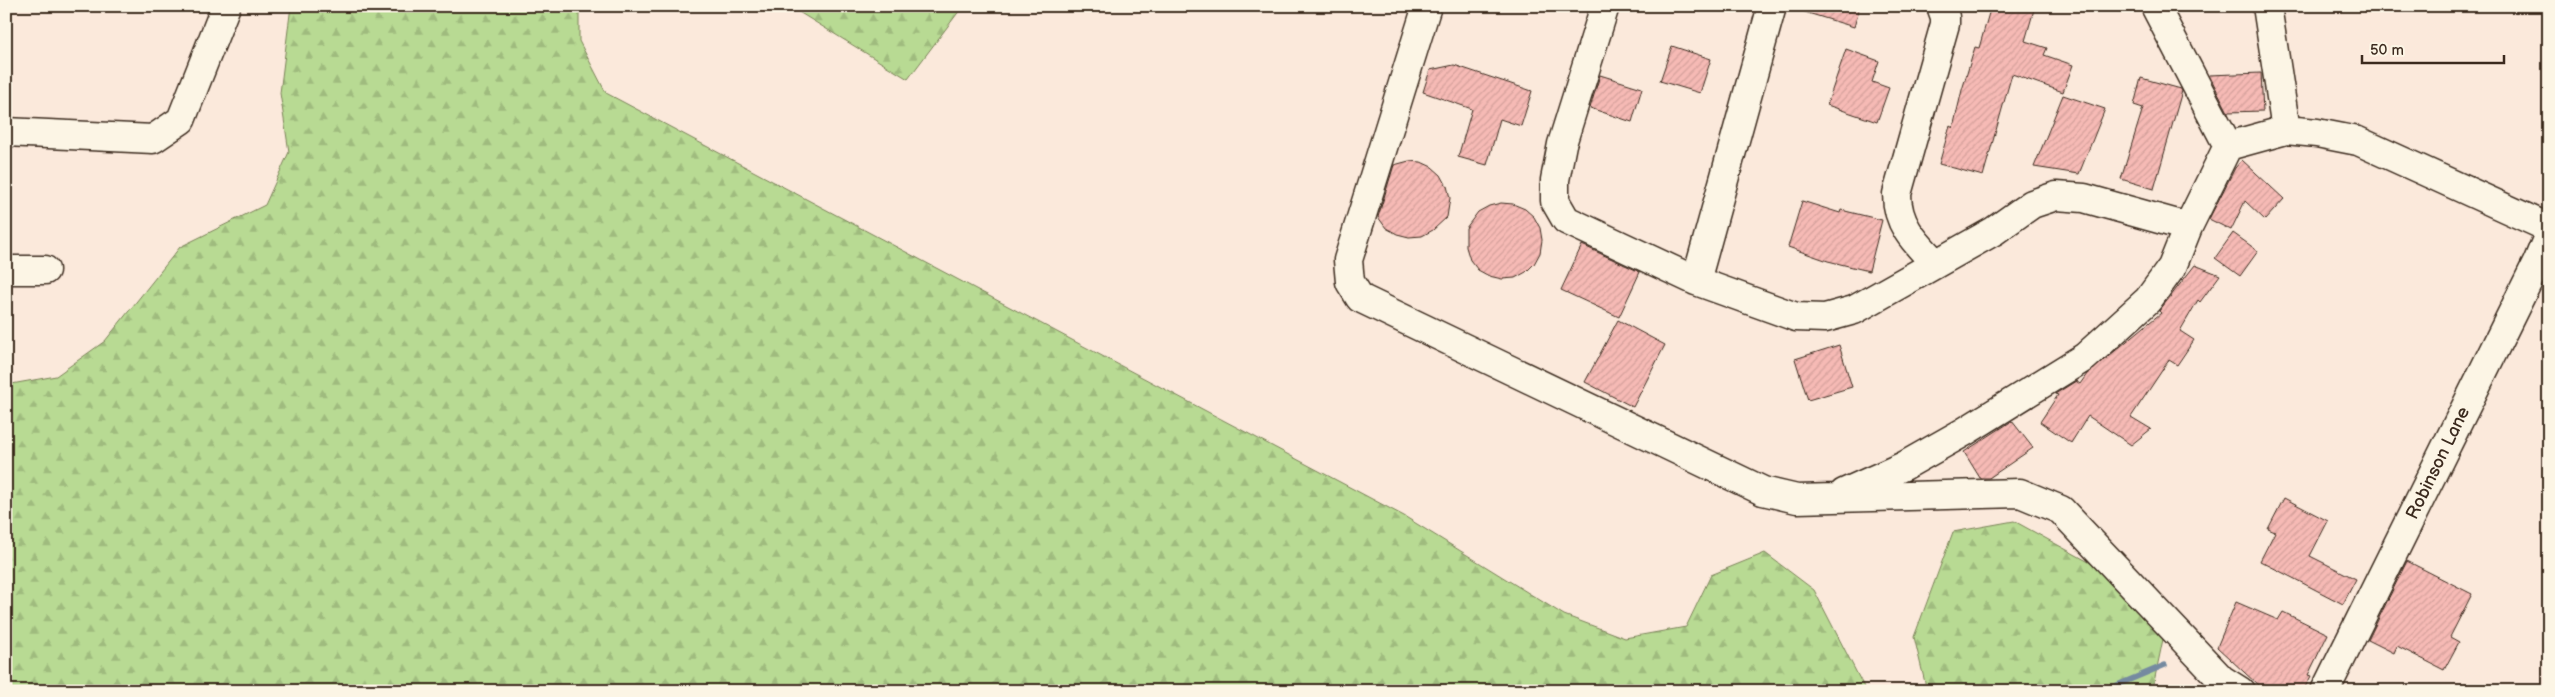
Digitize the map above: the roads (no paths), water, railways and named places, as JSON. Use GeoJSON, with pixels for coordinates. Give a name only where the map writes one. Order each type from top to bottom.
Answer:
{"type":"FeatureCollection","features":[{"type":"Feature","properties":{"kind":"street"},"geometry":{"type":"LineString","coordinates":[[6,132],[153,139],[181,120],[226,6]]}},
{"type":"Feature","properties":{"kind":"street"},"geometry":{"type":"LineString","coordinates":[[1427,6],[1348,260],[1350,282],[1360,298],[1763,491],[1797,499],[2020,493],[2061,510],[2221,679],[2240,691]]}},
{"type":"Feature","properties":{"kind":"street"},"geometry":{"type":"LineString","coordinates":[[1605,6],[1562,144],[1555,180],[1555,201],[1566,220],[1696,281],[1796,317],[1824,318],[1854,310],[1994,231],[2032,204],[2056,196],[2084,198],[2188,227]]}},
{"type":"Feature","properties":{"kind":"street"},"geometry":{"type":"LineString","coordinates":[[1696,281],[1772,6]]}},
{"type":"Feature","properties":{"kind":"street"},"geometry":{"type":"LineString","coordinates":[[1935,263],[1912,239],[1900,220],[1898,194],[1945,24],[1945,17],[1941,6]]}},
{"type":"Feature","properties":{"kind":"street"},"geometry":{"type":"LineString","coordinates":[[2155,6],[2228,146]]}},
{"type":"Feature","properties":{"kind":"street"},"geometry":{"type":"LineString","coordinates":[[2267,6],[2286,130]]}},
{"type":"Feature","properties":{"kind":"street"},"geometry":{"type":"LineString","coordinates":[[1833,497],[1904,466],[1964,432],[2085,357],[2148,300],[2172,266],[2188,227],[2228,146],[2286,130],[2317,133],[2358,141],[2549,228]]}},
{"type":"Feature","properties":{"kind":"street","name":"Robinson Lane"},"geometry":{"type":"LineString","coordinates":[[2325,691],[2549,234]]}},
{"type":"Feature","properties":{"kind":"street"},"geometry":{"type":"LineString","coordinates":[[6,270],[45,270]]}},
{"type":"Feature","properties":{"kind":"waterway"},"geometry":{"type":"LineString","coordinates":[[2103,691],[2165,665]]}}]}
